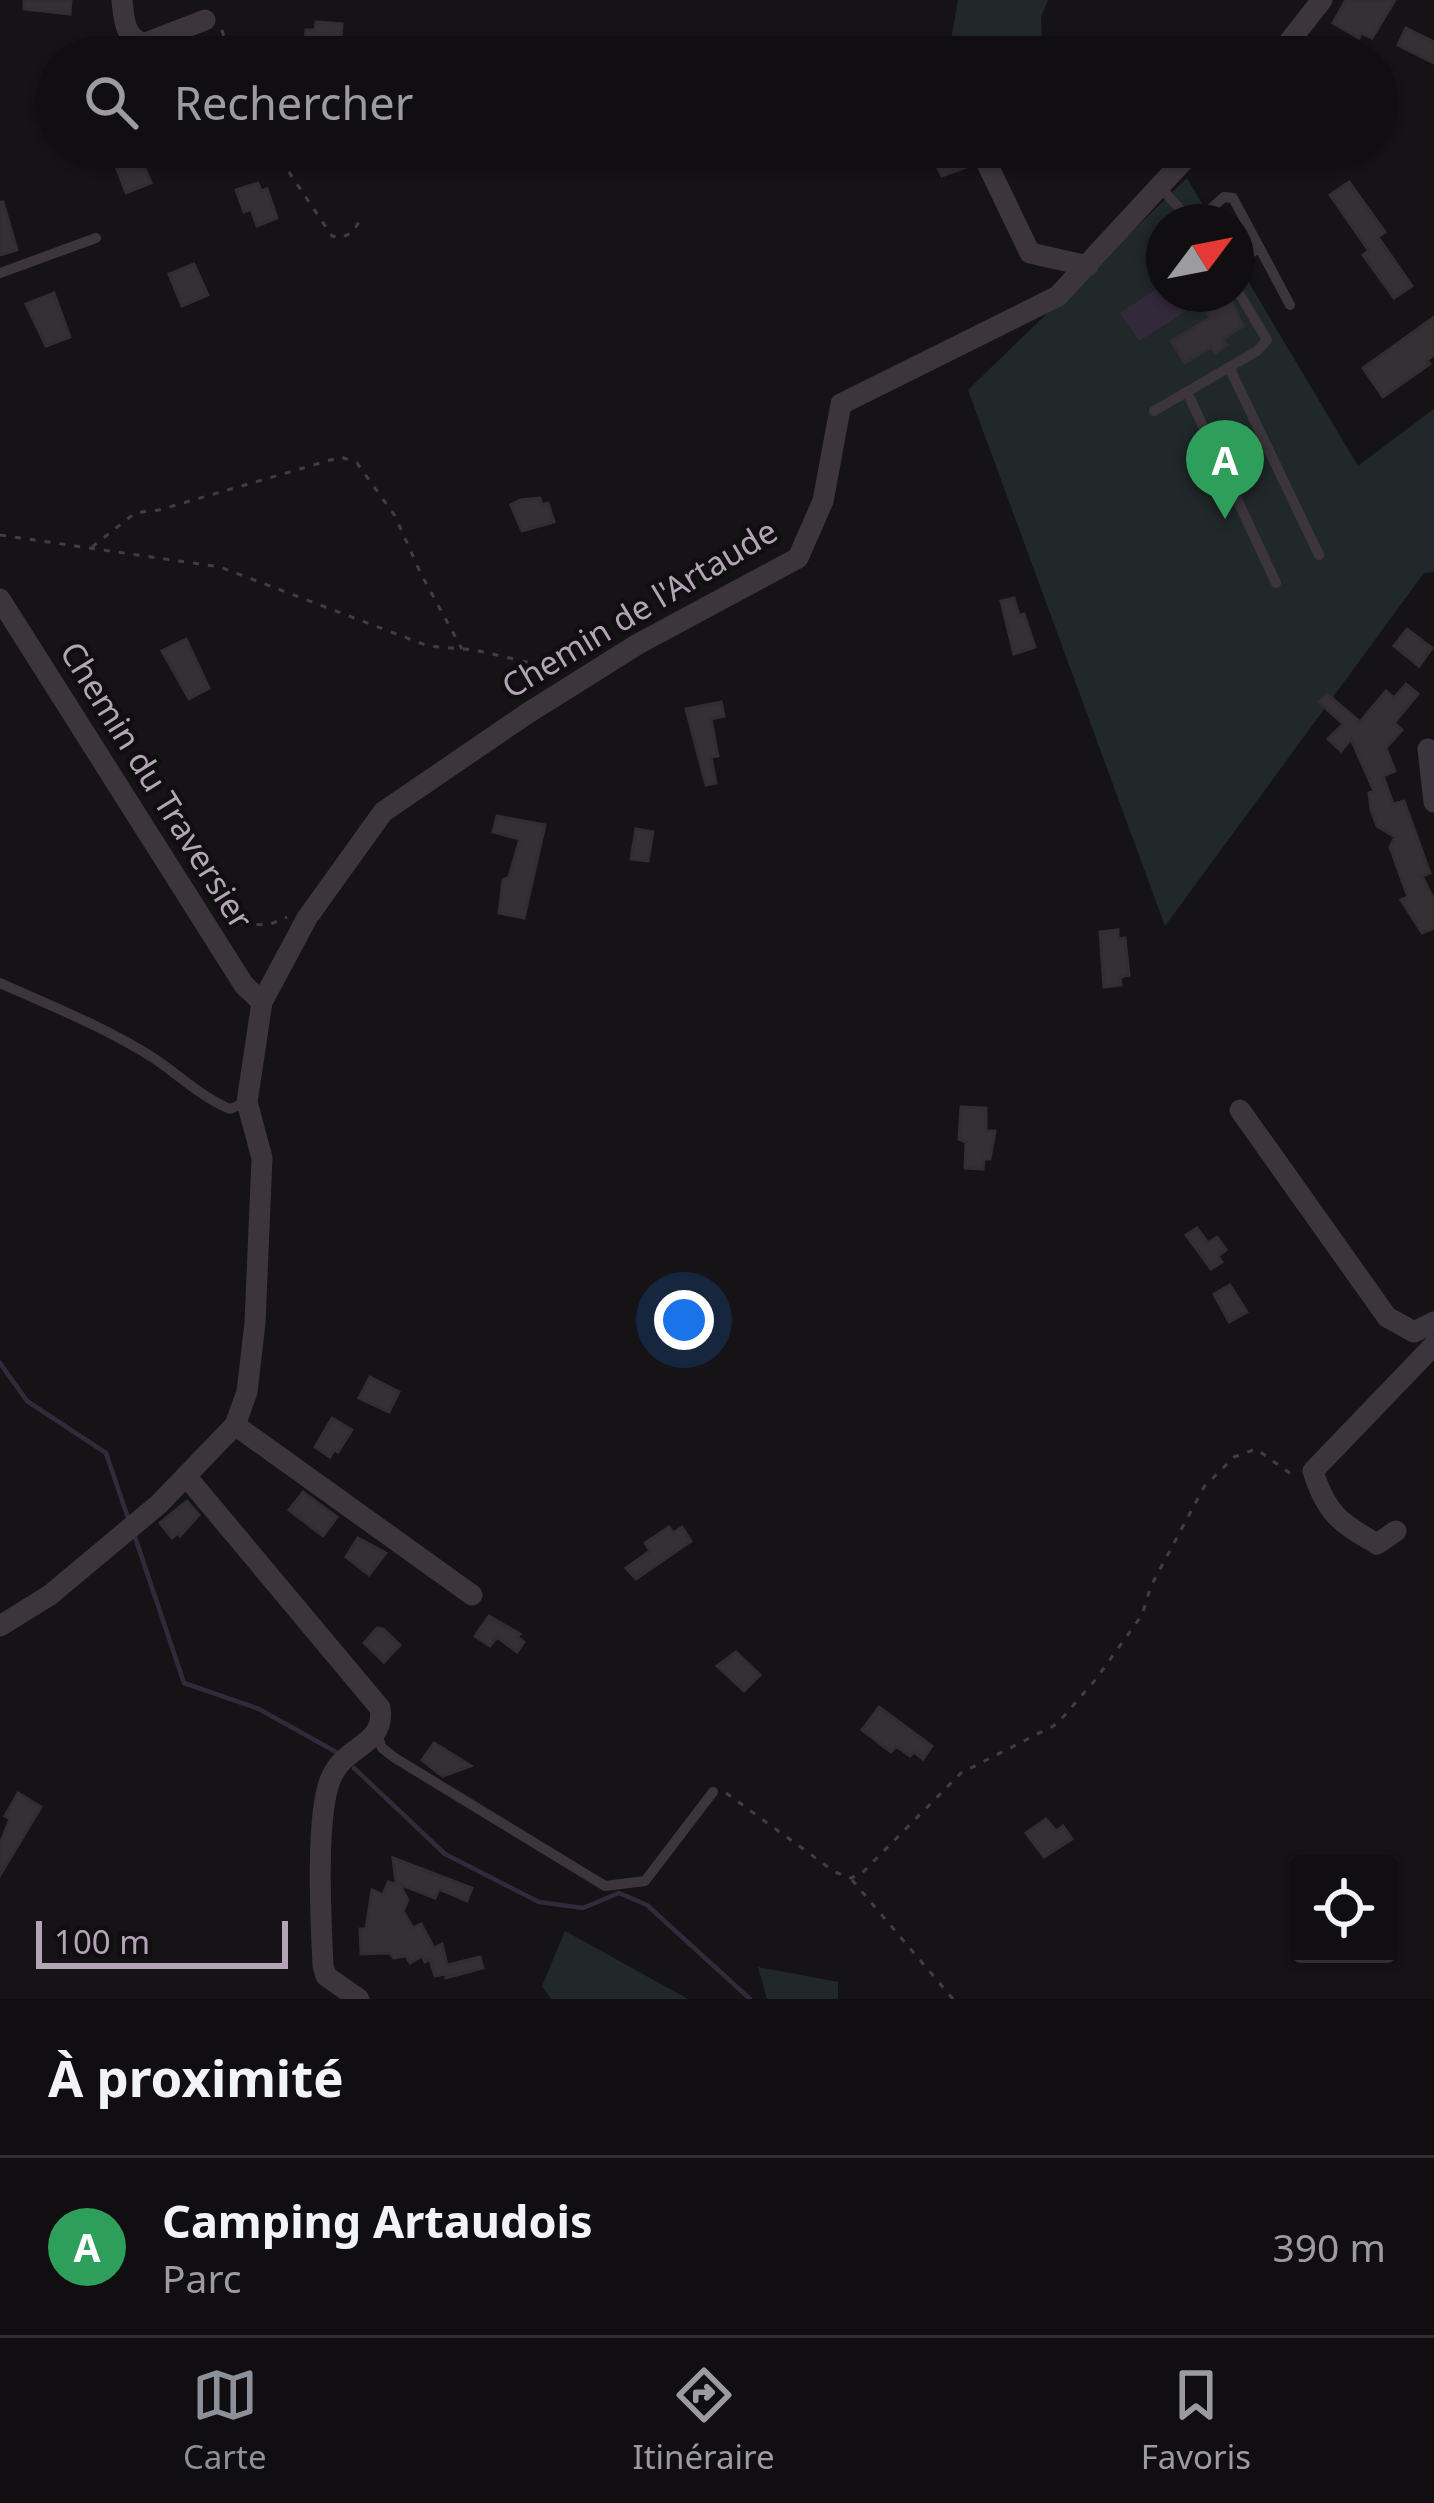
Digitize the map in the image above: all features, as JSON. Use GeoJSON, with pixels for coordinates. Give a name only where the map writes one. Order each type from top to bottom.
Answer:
{"type":"FeatureCollection","features":[{"type":"Feature","properties":{"kind":"street"},"geometry":{"type":"LineString","coordinates":[[122,0],[130,36]]}},
{"type":"Feature","properties":{"kind":"street"},"geometry":{"type":"LineString","coordinates":[[1294,36],[1322,0]]}},
{"type":"Feature","properties":{"kind":"street"},"geometry":{"type":"LineString","coordinates":[[164,36],[205,20]]}},
{"type":"Feature","properties":{"kind":"street"},"geometry":{"type":"LineString","coordinates":[[989,168],[1030,253],[1088,266]]}},
{"type":"Feature","properties":{"kind":"street","name":"Chemin de l'Artaude"},"geometry":{"type":"LineString","coordinates":[[262,1002],[307,918],[383,812],[638,644],[798,558],[823,502],[841,404],[1058,296],[1177,168]]}},
{"type":"Feature","properties":{"kind":"street","name":"Chemin du Traversier"},"geometry":{"type":"LineString","coordinates":[[0,599],[244,985],[262,1002]]}},
{"type":"Feature","properties":{"kind":"street"},"geometry":{"type":"LineString","coordinates":[[1428,749],[1434,802]]}},
{"type":"Feature","properties":{"kind":"street"},"geometry":{"type":"LineString","coordinates":[[0,1626],[50,1595],[131,1527],[235,1425],[247,1392],[255,1323],[262,1158],[247,1102],[262,1002]]}},
{"type":"Feature","properties":{"kind":"street"},"geometry":{"type":"LineString","coordinates":[[1240,1110],[1387,1317],[1414,1332],[1434,1322]]}},
{"type":"Feature","properties":{"kind":"street"},"geometry":{"type":"LineString","coordinates":[[1396,1532],[1377,1544],[1343,1525],[1322,1500],[1313,1471],[1434,1345]]}},
{"type":"Feature","properties":{"kind":"street"},"geometry":{"type":"LineString","coordinates":[[235,1425],[472,1594]]}},
{"type":"Feature","properties":{"kind":"street"},"geometry":{"type":"LineString","coordinates":[[186,1476],[380,1708],[382,1724],[377,1735],[347,1753],[330,1780],[322,1847],[323,1965],[326,1976],[359,1999]]}},
{"type":"Feature","properties":{"kind":"lane"},"geometry":{"type":"LineString","coordinates":[[1160,187],[1177,204]]}},
{"type":"Feature","properties":{"kind":"lane"},"geometry":{"type":"LineString","coordinates":[[0,273],[96,238]]}},
{"type":"Feature","properties":{"kind":"lane"},"geometry":{"type":"LineString","coordinates":[[1254,241],[1290,305]]}},
{"type":"Feature","properties":{"kind":"lane"},"geometry":{"type":"LineString","coordinates":[[1254,251],[1258,248]]}},
{"type":"Feature","properties":{"kind":"lane"},"geometry":{"type":"LineString","coordinates":[[1154,411],[1267,340],[1250,312]]}},
{"type":"Feature","properties":{"kind":"lane"},"geometry":{"type":"LineString","coordinates":[[1229,367],[1319,555]]}},
{"type":"Feature","properties":{"kind":"lane"},"geometry":{"type":"LineString","coordinates":[[1187,392],[1276,583]]}},
{"type":"Feature","properties":{"kind":"lane"},"geometry":{"type":"LineString","coordinates":[[0,983],[98,1026],[154,1058],[216,1103],[230,1109],[247,1102]]}},
{"type":"Feature","properties":{"kind":"lane"},"geometry":{"type":"LineString","coordinates":[[377,1735],[382,1748],[395,1759],[605,1886],[645,1882],[713,1792]]}},
{"type":"Feature","properties":{"kind":"path"},"geometry":{"type":"LineString","coordinates":[[205,20],[219,24],[223,36]]}},
{"type":"Feature","properties":{"kind":"path"},"geometry":{"type":"LineString","coordinates":[[286,168],[332,236],[341,238],[353,232],[360,220]]}},
{"type":"Feature","properties":{"kind":"path"},"geometry":{"type":"LineString","coordinates":[[91,548],[135,513],[159,511],[341,457],[357,464],[395,516],[462,649]]}},
{"type":"Feature","properties":{"kind":"path"},"geometry":{"type":"LineString","coordinates":[[0,535],[220,567],[428,646],[557,669],[575,659]]}},
{"type":"Feature","properties":{"kind":"path"},"geometry":{"type":"LineString","coordinates":[[203,886],[239,924],[268,925],[298,912]]}},
{"type":"Feature","properties":{"kind":"path"},"geometry":{"type":"LineString","coordinates":[[850,1878],[895,1842],[962,1773],[1057,1724],[1142,1615],[1151,1586],[1204,1487],[1234,1457],[1256,1450],[1295,1476],[1313,1471]]}},
{"type":"Feature","properties":{"kind":"path"},"geometry":{"type":"LineString","coordinates":[[713,1792],[731,1793],[850,1878],[953,1999]]}},
{"type":"Feature","properties":{"kind":"shaded area"},"geometry":{"type":"Polygon","coordinates":[[[958,0],[1048,0],[1041,17],[1042,36],[952,36],[958,0]]]}},
{"type":"Feature","properties":{"kind":"shaded area"},"geometry":{"type":"Polygon","coordinates":[[[1187,178],[1202,204],[1160,204],[1187,178]]]}},
{"type":"Feature","properties":{"kind":"shaded area"},"geometry":{"type":"Polygon","coordinates":[[[1146,218],[1146,312],[1254,312],[1254,291],[1358,466],[1434,409],[1434,572],[1424,573],[1165,926],[968,390],[1146,218]]]}},
{"type":"Feature","properties":{"kind":"shaded area"},"geometry":{"type":"Polygon","coordinates":[[[1146,296],[1146,312],[1185,312],[1139,341],[1120,313],[1146,296]]]}},
{"type":"Feature","properties":{"kind":"shaded area"},"geometry":{"type":"Polygon","coordinates":[[[565,1931],[688,1999],[551,1999],[542,1986],[565,1931]]]}},
{"type":"Feature","properties":{"kind":"shaded area"},"geometry":{"type":"Polygon","coordinates":[[[758,1967],[838,1982],[838,1999],[767,1999],[758,1967]]]}},
{"type":"Feature","properties":{"kind":"building"},"geometry":{"type":"Polygon","coordinates":[[[24,0],[71,0],[70,14],[24,9],[24,0]]]}},
{"type":"Feature","properties":{"kind":"building"},"geometry":{"type":"Polygon","coordinates":[[[1346,0],[1395,0],[1373,36],[1356,36],[1333,23],[1346,0]]]}},
{"type":"Feature","properties":{"kind":"building"},"geometry":{"type":"Polygon","coordinates":[[[316,22],[342,24],[341,36],[306,36],[306,30],[315,30],[316,22]]]}},
{"type":"Feature","properties":{"kind":"building"},"geometry":{"type":"Polygon","coordinates":[[[1406,28],[1434,42],[1434,63],[1398,45],[1406,28]]]}},
{"type":"Feature","properties":{"kind":"building"},"geometry":{"type":"Polygon","coordinates":[[[117,168],[145,168],[151,183],[126,193],[117,168]]]}},
{"type":"Feature","properties":{"kind":"building"},"geometry":{"type":"Polygon","coordinates":[[[938,168],[964,168],[942,176],[938,168]]]}},
{"type":"Feature","properties":{"kind":"building"},"geometry":{"type":"Polygon","coordinates":[[[1349,182],[1385,232],[1378,237],[1412,286],[1394,298],[1363,255],[1369,251],[1330,195],[1349,182]]]}},
{"type":"Feature","properties":{"kind":"building"},"geometry":{"type":"Polygon","coordinates":[[[258,183],[261,191],[267,189],[277,218],[257,226],[251,209],[244,212],[236,190],[258,183]]]}},
{"type":"Feature","properties":{"kind":"building"},"geometry":{"type":"Polygon","coordinates":[[[0,202],[17,250],[0,255],[0,202]]]}},
{"type":"Feature","properties":{"kind":"building"},"geometry":{"type":"Polygon","coordinates":[[[194,264],[208,295],[182,306],[169,274],[194,264]]]}},
{"type":"Feature","properties":{"kind":"building"},"geometry":{"type":"Polygon","coordinates":[[[54,293],[70,337],[46,346],[26,304],[54,293]]]}},
{"type":"Feature","properties":{"kind":"building"},"geometry":{"type":"Polygon","coordinates":[[[1207,312],[1236,312],[1243,326],[1223,339],[1227,345],[1215,353],[1211,347],[1185,363],[1171,341],[1210,318],[1207,312]]]}},
{"type":"Feature","properties":{"kind":"building"},"geometry":{"type":"Polygon","coordinates":[[[1434,317],[1430,364],[1383,397],[1363,368],[1434,317]]]}},
{"type":"Feature","properties":{"kind":"building"},"geometry":{"type":"Polygon","coordinates":[[[540,498],[542,505],[548,503],[554,522],[522,531],[511,505],[540,498]]]}},
{"type":"Feature","properties":{"kind":"building"},"geometry":{"type":"Polygon","coordinates":[[[1014,598],[1035,647],[1014,654],[1001,601],[1014,598]]]}},
{"type":"Feature","properties":{"kind":"building"},"geometry":{"type":"Polygon","coordinates":[[[1407,629],[1432,648],[1419,666],[1394,646],[1407,629]]]}},
{"type":"Feature","properties":{"kind":"building"},"geometry":{"type":"Polygon","coordinates":[[[186,639],[209,688],[189,699],[162,651],[186,639]]]}},
{"type":"Feature","properties":{"kind":"building"},"geometry":{"type":"Polygon","coordinates":[[[1406,684],[1418,694],[1394,723],[1402,730],[1386,748],[1395,771],[1383,776],[1393,804],[1404,801],[1430,873],[1422,876],[1434,900],[1434,928],[1422,933],[1401,900],[1408,897],[1390,847],[1395,837],[1377,826],[1369,793],[1374,791],[1351,739],[1341,751],[1328,739],[1343,724],[1319,702],[1327,694],[1360,722],[1386,691],[1394,698],[1406,684]]]}},
{"type":"Feature","properties":{"kind":"building"},"geometry":{"type":"Polygon","coordinates":[[[721,702],[724,716],[711,719],[718,756],[711,757],[716,783],[706,785],[686,709],[721,702]]]}},
{"type":"Feature","properties":{"kind":"building"},"geometry":{"type":"Polygon","coordinates":[[[497,816],[545,825],[524,918],[499,913],[503,880],[509,877],[520,839],[493,832],[497,816]]]}},
{"type":"Feature","properties":{"kind":"building"},"geometry":{"type":"Polygon","coordinates":[[[636,829],[653,832],[648,861],[631,859],[636,829]]]}},
{"type":"Feature","properties":{"kind":"building"},"geometry":{"type":"Polygon","coordinates":[[[1118,930],[1118,939],[1125,938],[1129,975],[1120,977],[1121,985],[1104,987],[1100,932],[1118,930]]]}},
{"type":"Feature","properties":{"kind":"building"},"geometry":{"type":"Polygon","coordinates":[[[961,1107],[986,1108],[986,1131],[995,1131],[990,1159],[984,1159],[983,1169],[965,1168],[966,1142],[959,1139],[961,1107]]]}},
{"type":"Feature","properties":{"kind":"building"},"geometry":{"type":"Polygon","coordinates":[[[1197,1228],[1208,1243],[1217,1237],[1226,1250],[1218,1256],[1222,1262],[1211,1269],[1186,1235],[1197,1228]]]}},
{"type":"Feature","properties":{"kind":"building"},"geometry":{"type":"Polygon","coordinates":[[[1230,1285],[1247,1312],[1229,1322],[1214,1294],[1230,1285]]]}},
{"type":"Feature","properties":{"kind":"building"},"geometry":{"type":"Polygon","coordinates":[[[370,1377],[399,1392],[389,1412],[359,1398],[370,1377]]]}},
{"type":"Feature","properties":{"kind":"building"},"geometry":{"type":"Polygon","coordinates":[[[332,1418],[352,1430],[330,1457],[315,1447],[332,1418]]]}},
{"type":"Feature","properties":{"kind":"building"},"geometry":{"type":"Polygon","coordinates":[[[303,1492],[337,1517],[323,1536],[289,1510],[303,1492]]]}},
{"type":"Feature","properties":{"kind":"building"},"geometry":{"type":"Polygon","coordinates":[[[187,1501],[199,1515],[180,1536],[172,1538],[160,1523],[187,1501]]]}},
{"type":"Feature","properties":{"kind":"building"},"geometry":{"type":"Polygon","coordinates":[[[669,1527],[673,1533],[682,1527],[691,1541],[636,1579],[626,1568],[650,1551],[645,1543],[669,1527]]]}},
{"type":"Feature","properties":{"kind":"building"},"geometry":{"type":"Polygon","coordinates":[[[358,1538],[386,1553],[369,1575],[346,1557],[358,1538]]]}},
{"type":"Feature","properties":{"kind":"building"},"geometry":{"type":"Polygon","coordinates":[[[489,1616],[520,1634],[517,1637],[524,1642],[517,1652],[497,1637],[490,1646],[475,1636],[489,1616]]]}},
{"type":"Feature","properties":{"kind":"building"},"geometry":{"type":"Polygon","coordinates":[[[377,1628],[400,1645],[384,1662],[364,1643],[377,1628]]]}},
{"type":"Feature","properties":{"kind":"building"},"geometry":{"type":"Polygon","coordinates":[[[736,1652],[760,1675],[744,1691],[717,1666],[736,1652]]]}},
{"type":"Feature","properties":{"kind":"building"},"geometry":{"type":"Polygon","coordinates":[[[879,1707],[932,1746],[923,1759],[896,1746],[891,1752],[862,1730],[879,1707]]]}},
{"type":"Feature","properties":{"kind":"building"},"geometry":{"type":"Polygon","coordinates":[[[434,1743],[471,1766],[443,1776],[422,1760],[434,1743]]]}},
{"type":"Feature","properties":{"kind":"building"},"geometry":{"type":"Polygon","coordinates":[[[18,1793],[41,1807],[0,1875],[0,1844],[10,1819],[5,1816],[18,1793]]]}},
{"type":"Feature","properties":{"kind":"building"},"geometry":{"type":"Polygon","coordinates":[[[1046,1819],[1056,1831],[1063,1826],[1072,1839],[1044,1857],[1026,1833],[1046,1819]]]}},
{"type":"Feature","properties":{"kind":"building"},"geometry":{"type":"Polygon","coordinates":[[[393,1858],[472,1888],[467,1901],[439,1889],[435,1898],[396,1883],[393,1858]]]}},
{"type":"Feature","properties":{"kind":"building"},"geometry":{"type":"Polygon","coordinates":[[[388,1882],[401,1887],[408,1900],[403,1911],[413,1928],[421,1924],[434,1948],[442,1944],[447,1965],[480,1957],[483,1968],[446,1978],[445,1974],[435,1976],[430,1959],[425,1962],[422,1956],[410,1963],[406,1956],[361,1954],[360,1929],[366,1929],[372,1890],[383,1895],[388,1882]]]}},
{"type":"Feature","properties":{"kind":"waterway"},"geometry":{"type":"LineString","coordinates":[[0,1363],[27,1401],[106,1453],[128,1518]]}},
{"type":"Feature","properties":{"kind":"waterway"},"geometry":{"type":"LineString","coordinates":[[134,1534],[184,1683],[259,1709],[336,1752]]}},
{"type":"Feature","properties":{"kind":"waterway"},"geometry":{"type":"LineString","coordinates":[[354,1768],[445,1854],[539,1902],[583,1908],[619,1893],[647,1905],[750,1999]]}},
{"type":"Feature","properties":{"kind":"place","name":"Camping Artaudois"},"geometry":{"type":"Point","coordinates":[1225,519]}}]}
